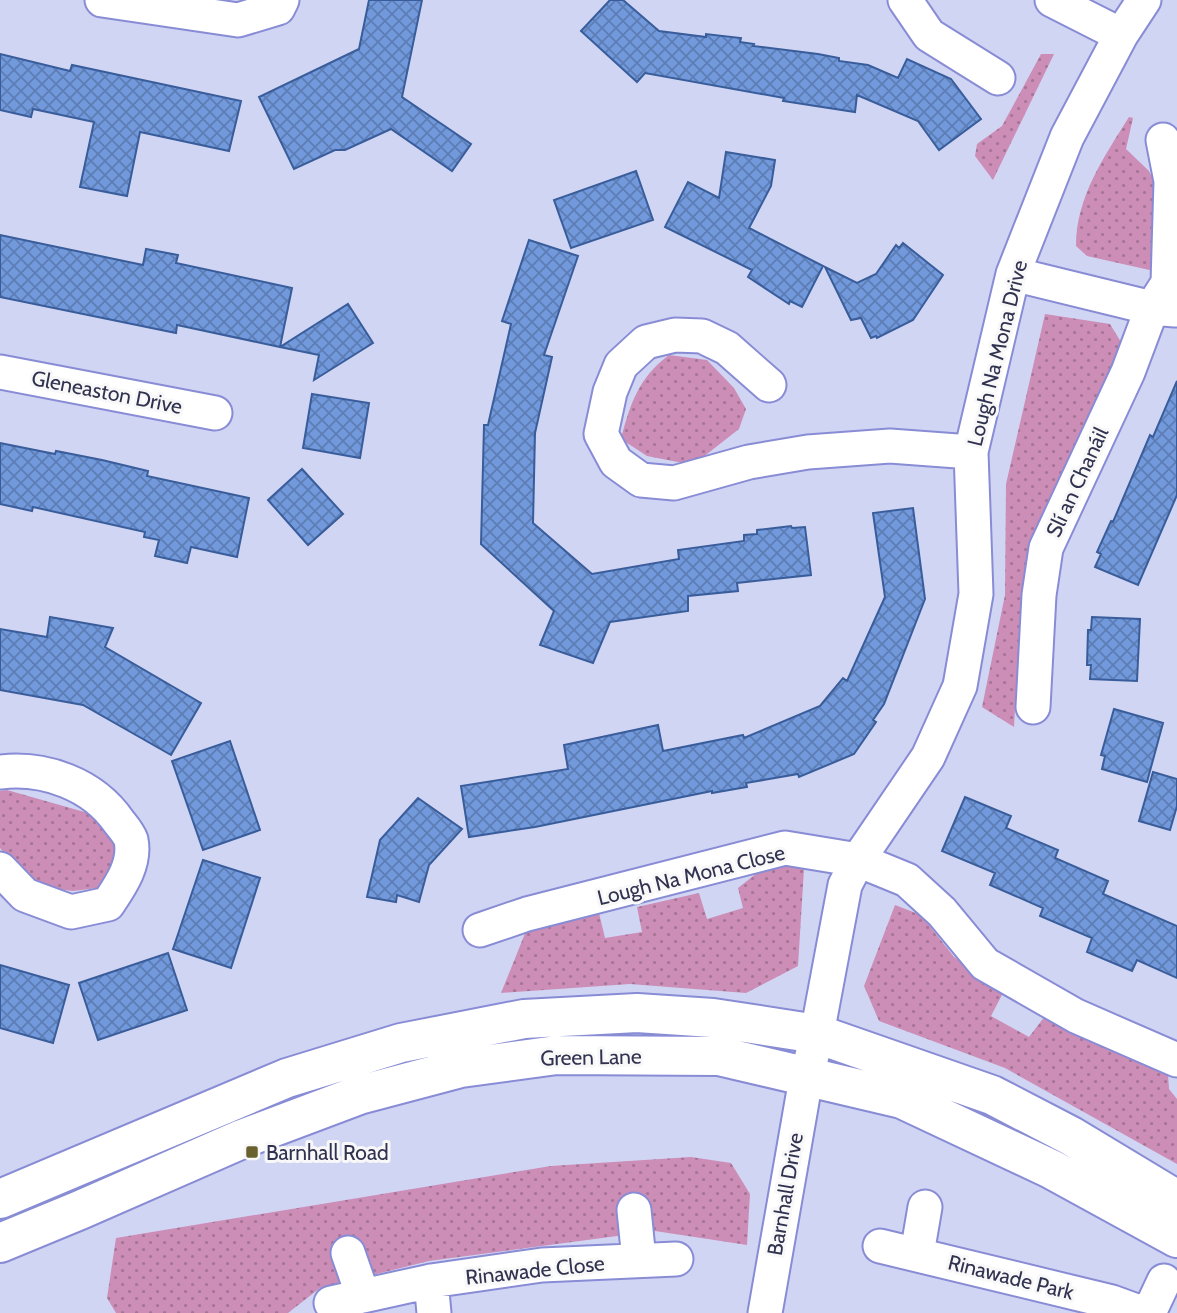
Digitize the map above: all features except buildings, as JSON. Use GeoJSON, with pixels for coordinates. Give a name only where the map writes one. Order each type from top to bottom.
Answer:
{"type":"FeatureCollection","features":[{"type":"Feature","properties":{"kind":"street"},"geometry":{"type":"LineString","coordinates":[[102,0],[239,20],[278,8],[282,0]]}},
{"type":"Feature","properties":{"kind":"street"},"geometry":{"type":"LineString","coordinates":[[905,0],[929,35],[998,78]]}},
{"type":"Feature","properties":{"kind":"street"},"geometry":{"type":"LineString","coordinates":[[1052,0],[1121,35]]}},
{"type":"Feature","properties":{"kind":"street","name":"Lough Na Mona Drive"},"geometry":{"type":"LineString","coordinates":[[807,1075],[845,885],[858,860],[928,757],[960,686],[976,593],[971,452],[1013,274],[1067,137],[1121,35],[1144,0]]}},
{"type":"Feature","properties":{"kind":"street","name":"Slí an Chanáil"},"geometry":{"type":"LineString","coordinates":[[1033,707],[1039,595],[1046,548],[1128,372],[1165,309],[1171,181],[1163,140]]}},
{"type":"Feature","properties":{"kind":"street"},"geometry":{"type":"LineString","coordinates":[[1013,274],[1165,309]]}},
{"type":"Feature","properties":{"kind":"street"},"geometry":{"type":"LineString","coordinates":[[769,385],[727,348],[702,336],[675,335],[646,342],[621,365],[610,393],[601,434],[616,462],[641,480],[674,482],[749,462],[808,452],[890,446],[971,452]]}},
{"type":"Feature","properties":{"kind":"street","name":"Gleneaston Drive"},"geometry":{"type":"LineString","coordinates":[[0,372],[215,413]]}},
{"type":"Feature","properties":{"kind":"street"},"geometry":{"type":"LineString","coordinates":[[0,772],[48,774],[82,786],[109,808],[131,838],[131,860],[124,880],[108,904],[71,912],[26,895],[0,869]]}},
{"type":"Feature","properties":{"kind":"street","name":"Lough Na Mona Close"},"geometry":{"type":"LineString","coordinates":[[480,930],[527,914],[785,848],[858,860],[907,880],[942,912],[985,964],[1076,1016],[1177,1060]]}},
{"type":"Feature","properties":{"kind":"street","name":"Green Lane"},"geometry":{"type":"LineString","coordinates":[[0,1199],[287,1079],[401,1043],[524,1019],[637,1013],[713,1018],[817,1034],[992,1095],[1071,1136],[1177,1200]]}},
{"type":"Feature","properties":{"kind":"street"},"geometry":{"type":"LineString","coordinates":[[524,1019],[767,1044],[807,1075]]}},
{"type":"Feature","properties":{"kind":"street"},"geometry":{"type":"LineString","coordinates":[[817,1034],[844,1060],[953,1099],[1051,1168]]}},
{"type":"Feature","properties":{"kind":"street","name":"Green Lane"},"geometry":{"type":"LineString","coordinates":[[0,1243],[242,1139],[346,1100],[461,1068],[558,1055],[719,1056],[902,1099],[1051,1168],[1177,1238]]}},
{"type":"Feature","properties":{"kind":"street","name":"Barnhall Drive"},"geometry":{"type":"LineString","coordinates":[[765,1313],[807,1075]]}},
{"type":"Feature","properties":{"kind":"street"},"geometry":{"type":"LineString","coordinates":[[0,1217],[49,1200],[80,1210]]}},
{"type":"Feature","properties":{"kind":"street"},"geometry":{"type":"LineString","coordinates":[[917,1254],[925,1207]]}},
{"type":"Feature","properties":{"kind":"street"},"geometry":{"type":"LineString","coordinates":[[634,1210],[639,1260]]}},
{"type":"Feature","properties":{"kind":"street","name":"Rinawade Park"},"geometry":{"type":"LineString","coordinates":[[880,1245],[1112,1302],[1142,1313]]}},
{"type":"Feature","properties":{"kind":"street","name":"Rinawade Close"},"geometry":{"type":"LineString","coordinates":[[348,1253],[347,1299],[433,1297],[542,1265],[676,1259]]}},
{"type":"Feature","properties":{"kind":"street"},"geometry":{"type":"LineString","coordinates":[[1149,1313],[1164,1281]]}},
{"type":"Feature","properties":{"kind":"shaded area"},"geometry":{"type":"Polygon","coordinates":[[[1041,54],[1054,54],[993,180],[975,156],[977,144],[1002,126],[1041,54]]]}},
{"type":"Feature","properties":{"kind":"shaded area"},"geometry":{"type":"Polygon","coordinates":[[[1129,117],[1133,118],[1126,149],[1149,171],[1155,183],[1154,271],[1087,256],[1076,246],[1077,228],[1086,194],[1101,162],[1129,117]]]}},
{"type":"Feature","properties":{"kind":"shaded area"},"geometry":{"type":"Polygon","coordinates":[[[1045,314],[1110,324],[1121,342],[1118,367],[1038,555],[1016,689],[1014,727],[982,707],[1005,595],[1006,484],[1045,314]]]}},
{"type":"Feature","properties":{"kind":"shaded area"},"geometry":{"type":"Polygon","coordinates":[[[669,355],[707,360],[734,388],[746,409],[739,429],[693,465],[647,456],[621,439],[637,392],[650,372],[669,355]]]}},
{"type":"Feature","properties":{"kind":"shaded area"},"geometry":{"type":"Polygon","coordinates":[[[7,790],[95,815],[122,837],[116,864],[98,888],[73,891],[49,888],[20,872],[0,848],[0,791],[7,790]]]}},
{"type":"Feature","properties":{"kind":"shaded area"},"geometry":{"type":"Polygon","coordinates":[[[784,865],[804,869],[798,966],[746,993],[630,984],[501,993],[526,931],[599,913],[605,938],[642,932],[637,907],[699,893],[707,919],[743,908],[738,888],[757,873],[784,865]]]}},
{"type":"Feature","properties":{"kind":"shaded area"},"geometry":{"type":"Polygon","coordinates":[[[895,905],[921,915],[954,957],[1004,991],[991,1016],[1029,1037],[1045,1016],[1168,1074],[1169,1089],[1177,1099],[1177,1164],[1005,1068],[879,1021],[864,986],[895,905]]]}},
{"type":"Feature","properties":{"kind":"shaded area"},"geometry":{"type":"Polygon","coordinates":[[[691,1157],[731,1163],[750,1194],[747,1245],[655,1231],[429,1261],[320,1288],[288,1313],[116,1313],[107,1298],[116,1238],[551,1166],[691,1157]]]}},
{"type":"Feature","properties":{"kind":"place","name":"Barnhall Road"},"geometry":{"type":"Point","coordinates":[252,1152]}}]}
